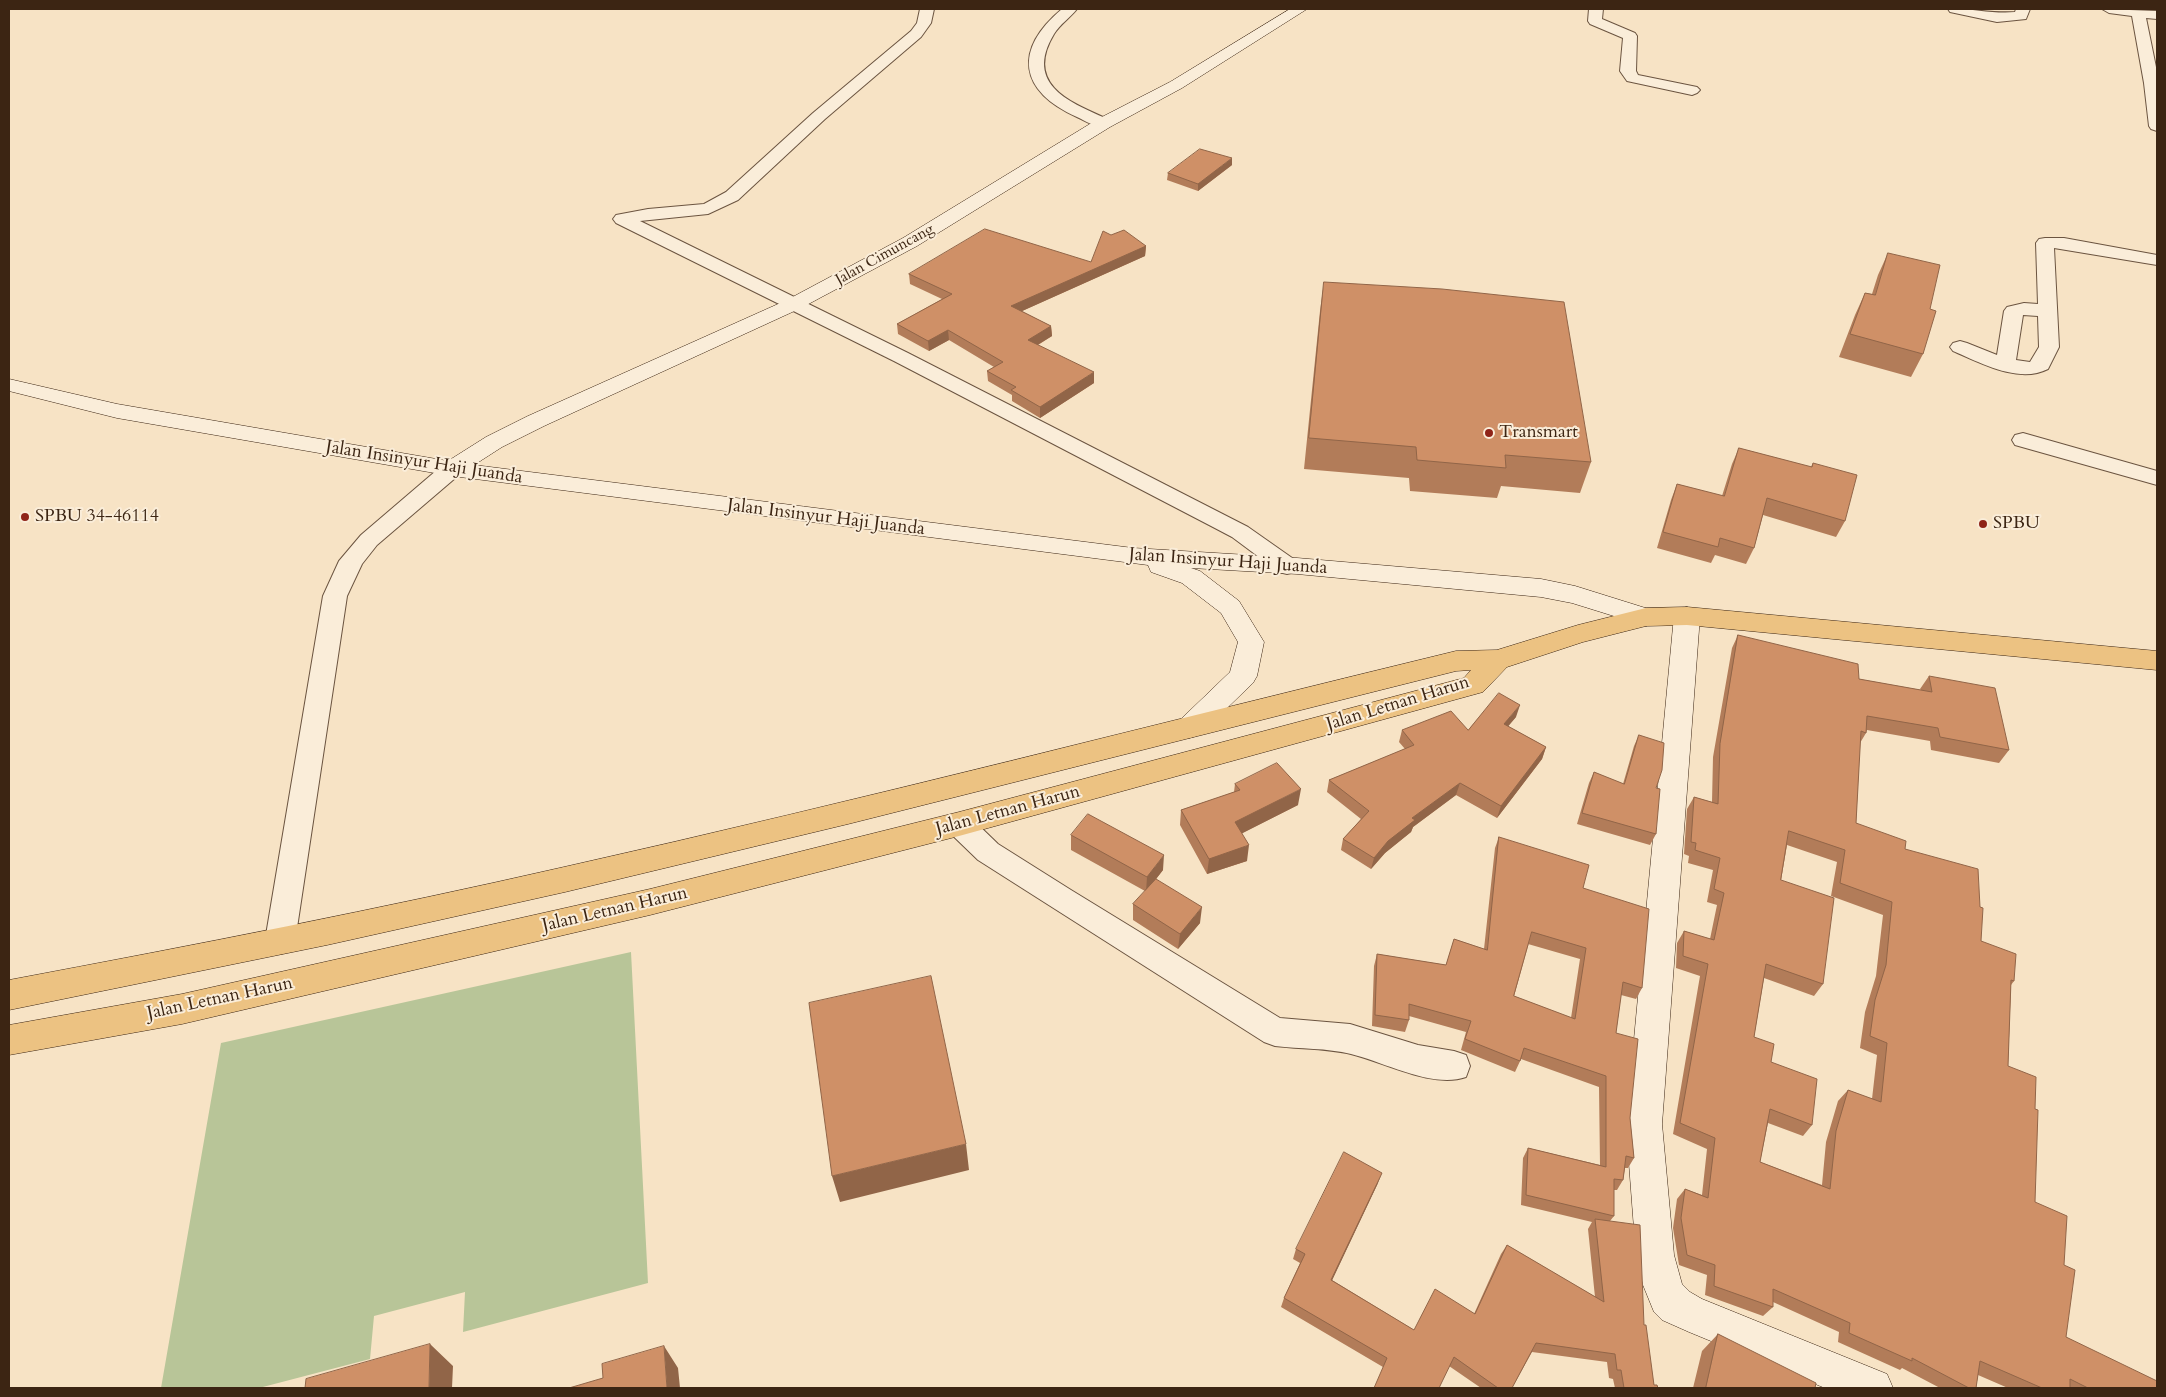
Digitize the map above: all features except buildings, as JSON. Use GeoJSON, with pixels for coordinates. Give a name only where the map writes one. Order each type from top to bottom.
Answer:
{"type":"FeatureCollection","features":[{"type":"Feature","properties":{"kind":"main road"},"geometry":{"type":"LineString","coordinates":[[1498,660],[1578,634],[1646,617],[1687,616],[2157,661]]}},
{"type":"Feature","properties":{"kind":"main road","name":"Jalan Letnan Harun"},"geometry":{"type":"LineString","coordinates":[[9,995],[280,941],[644,861],[1456,661],[1498,660]]}},
{"type":"Feature","properties":{"kind":"main road","name":"Jalan Letnan Harun"},"geometry":{"type":"LineString","coordinates":[[9,1040],[182,1009],[650,902],[959,824],[1473,685],[1498,660]]}},
{"type":"Feature","properties":{"kind":"main road"},"geometry":{"type":"LineString","coordinates":[[644,861],[650,902]]}},
{"type":"Feature","properties":{"kind":"street"},"geometry":{"type":"LineString","coordinates":[[927,9],[924,23],[916,34],[819,116],[732,196],[708,209],[648,214],[622,220],[901,356],[1221,522],[1240,532],[1287,566]]}},
{"type":"Feature","properties":{"kind":"street"},"geometry":{"type":"LineString","coordinates":[[1070,9],[1044,35],[1037,55],[1035,74],[1044,87],[1061,102],[1104,123]]}},
{"type":"Feature","properties":{"kind":"street","name":"Jalan Cimuncang"},"geometry":{"type":"LineString","coordinates":[[452,469],[494,442],[536,421],[794,304],[910,242],[1104,123],[1176,85],[1300,9]]}},
{"type":"Feature","properties":{"kind":"street"},"geometry":{"type":"LineString","coordinates":[[1596,9],[1595,21],[1630,36],[1628,71],[1632,78],[1692,90]]}},
{"type":"Feature","properties":{"kind":"street"},"geometry":{"type":"LineString","coordinates":[[1955,9],[2008,18],[2021,16],[2023,9]]}},
{"type":"Feature","properties":{"kind":"street"},"geometry":{"type":"LineString","coordinates":[[2109,9],[2157,16]]}},
{"type":"Feature","properties":{"kind":"street"},"geometry":{"type":"LineString","coordinates":[[2138,13],[2154,83],[2157,126]]}},
{"type":"Feature","properties":{"kind":"street"},"geometry":{"type":"LineString","coordinates":[[1960,347],[2005,365],[2033,369],[2041,364],[2049,347],[2045,244],[2064,243],[2157,260]]}},
{"type":"Feature","properties":{"kind":"street"},"geometry":{"type":"LineString","coordinates":[[2005,365],[2014,311],[2024,309],[2048,311]]}},
{"type":"Feature","properties":{"kind":"street","name":"Jalan Insinyur Haji Juanda"},"geometry":{"type":"LineString","coordinates":[[9,385],[117,411],[452,469],[557,484],[1133,556],[1287,566],[1541,588],[1575,595],[1646,617]]}},
{"type":"Feature","properties":{"kind":"street"},"geometry":{"type":"LineString","coordinates":[[2023,440],[2157,478]]}},
{"type":"Feature","properties":{"kind":"street"},"geometry":{"type":"LineString","coordinates":[[280,941],[335,596],[352,561],[369,540],[452,469]]}},
{"type":"Feature","properties":{"kind":"street"},"geometry":{"type":"LineString","coordinates":[[1133,556],[1191,577],[1230,607],[1251,642],[1243,676],[1188,728]]}},
{"type":"Feature","properties":{"kind":"street"},"geometry":{"type":"LineString","coordinates":[[1687,616],[1644,1124],[1655,1255],[1662,1285],[1668,1298],[1676,1306],[1689,1313],[1873,1388]]}},
{"type":"Feature","properties":{"kind":"street"},"geometry":{"type":"LineString","coordinates":[[959,824],[988,852],[1052,894],[1275,1032],[1350,1039],[1418,1060],[1454,1066]]}},
{"type":"Feature","properties":{"kind":"green space"},"geometry":{"type":"Polygon","coordinates":[[[631,952],[648,1283],[463,1332],[465,1292],[374,1316],[370,1359],[259,1388],[161,1388],[221,1043],[631,952]]]}},
{"type":"Feature","properties":{"kind":"place","name":"Transmart"},"geometry":{"type":"Point","coordinates":[1489,433]}},
{"type":"Feature","properties":{"kind":"place","name":"SPBU 34-46114"},"geometry":{"type":"Point","coordinates":[25,517]}},
{"type":"Feature","properties":{"kind":"place","name":"SPBU"},"geometry":{"type":"Point","coordinates":[1983,524]}}]}
